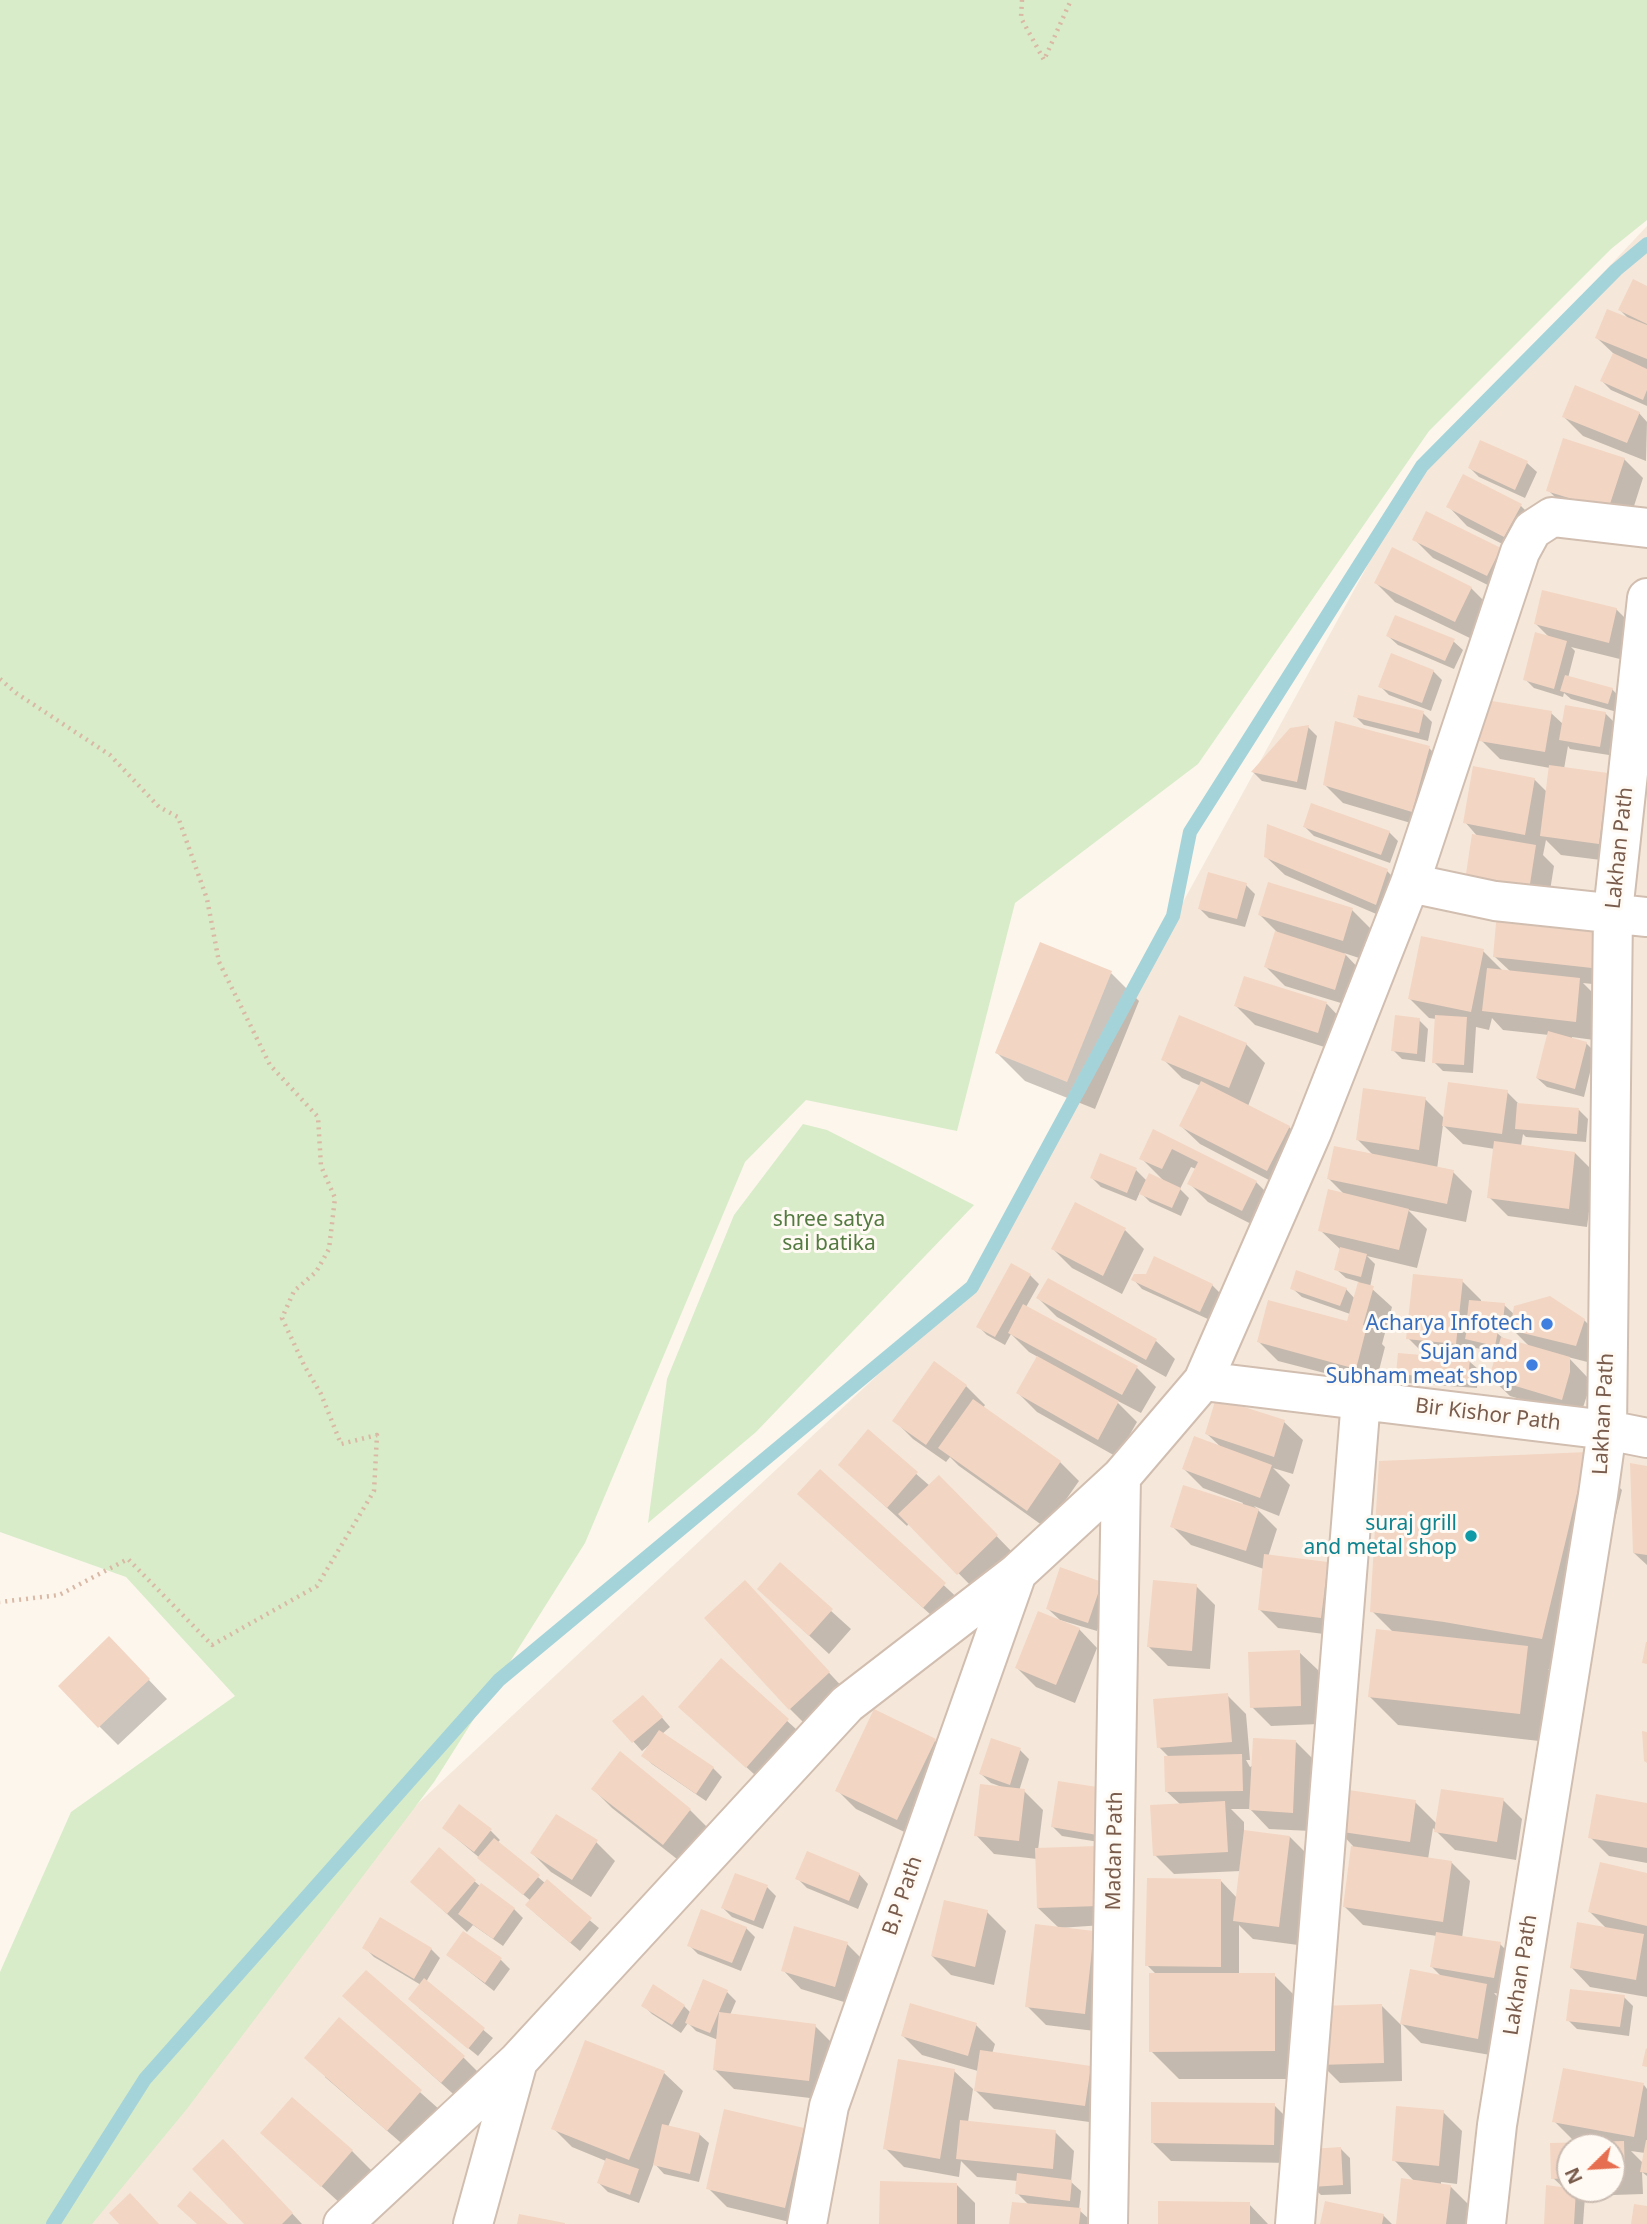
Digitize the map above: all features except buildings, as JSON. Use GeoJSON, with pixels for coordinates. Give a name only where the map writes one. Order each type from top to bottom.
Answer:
{"type":"FeatureCollection","features":[{"type":"Feature","properties":{"kind":"street"},"geometry":{"type":"LineString","coordinates":[[343,2224],[518,2061],[847,1704],[1017,1573],[1121,1477],[1203,1381],[1312,1132],[1410,883],[1520,552],[1532,530],[1552,517],[1647,528]]}},
{"type":"Feature","properties":{"kind":"street","name":"Lakhan Path"},"geometry":{"type":"LineString","coordinates":[[1486,2224],[1497,2125],[1607,1430],[1647,598]]}},
{"type":"Feature","properties":{"kind":"street"},"geometry":{"type":"LineString","coordinates":[[1410,883],[1495,901],[1630,914]]}},
{"type":"Feature","properties":{"kind":"street","name":"Bir Kishor Path"},"geometry":{"type":"LineString","coordinates":[[1203,1381],[1607,1430],[1647,1438]]}},
{"type":"Feature","properties":{"kind":"street"},"geometry":{"type":"LineString","coordinates":[[1295,2224],[1360,1399]]}},
{"type":"Feature","properties":{"kind":"street","name":"Madan Path"},"geometry":{"type":"LineString","coordinates":[[1108,2224],[1121,1477]]}},
{"type":"Feature","properties":{"kind":"street","name":"B.P Path"},"geometry":{"type":"LineString","coordinates":[[807,2224],[829,2106],[1017,1573]]}},
{"type":"Feature","properties":{"kind":"street"},"geometry":{"type":"LineString","coordinates":[[473,2224],[518,2061]]}},
{"type":"Feature","properties":{"kind":"path"},"geometry":{"type":"LineString","coordinates":[[1022,0],[1021,18],[1044,60],[1071,0]]}},
{"type":"Feature","properties":{"kind":"path"},"geometry":{"type":"LineString","coordinates":[[0,679],[16,693],[110,755],[159,807],[178,817],[207,899],[219,962],[270,1065],[318,1117],[321,1166],[335,1198],[329,1249],[316,1272],[294,1291],[282,1318],[321,1394],[341,1444],[377,1435],[374,1491],[317,1586],[212,1645],[128,1559],[60,1595],[0,1602]]}},
{"type":"Feature","properties":{"kind":"shaded area"},"geometry":{"type":"Polygon","coordinates":[[[1647,226],[1647,2224],[46,2224],[248,1962],[972,1287],[1422,466],[1647,226]]]}},
{"type":"Feature","properties":{"kind":"green space"},"geometry":{"type":"Polygon","coordinates":[[[0,0],[1647,0],[1647,220],[1611,249],[1429,431],[1198,764],[1015,903],[957,1131],[806,1100],[745,1162],[585,1543],[434,1782],[186,2110],[92,2224],[0,2224],[0,1972],[71,1812],[235,1696],[126,1577],[0,1532],[0,0]]]}},
{"type":"Feature","properties":{"kind":"green space","name":"shree satya sai batika"},"geometry":{"type":"Polygon","coordinates":[[[803,1124],[827,1130],[974,1205],[756,1432],[648,1523],[667,1379],[734,1215],[803,1124]]]}},
{"type":"Feature","properties":{"kind":"waterway"},"geometry":{"type":"LineString","coordinates":[[53,2224],[145,2079],[499,1680],[972,1287],[1173,916],[1190,832],[1422,466],[1616,270],[1647,244]]}},
{"type":"Feature","properties":{"kind":"place","name":"Acharya Infotech"},"geometry":{"type":"Point","coordinates":[1547,1324]}},
{"type":"Feature","properties":{"kind":"place","name":"Sujan and Subham meat shop"},"geometry":{"type":"Point","coordinates":[1532,1365]}},
{"type":"Feature","properties":{"kind":"place","name":"suraj grill and metal shop"},"geometry":{"type":"Point","coordinates":[1471,1536]}}]}
